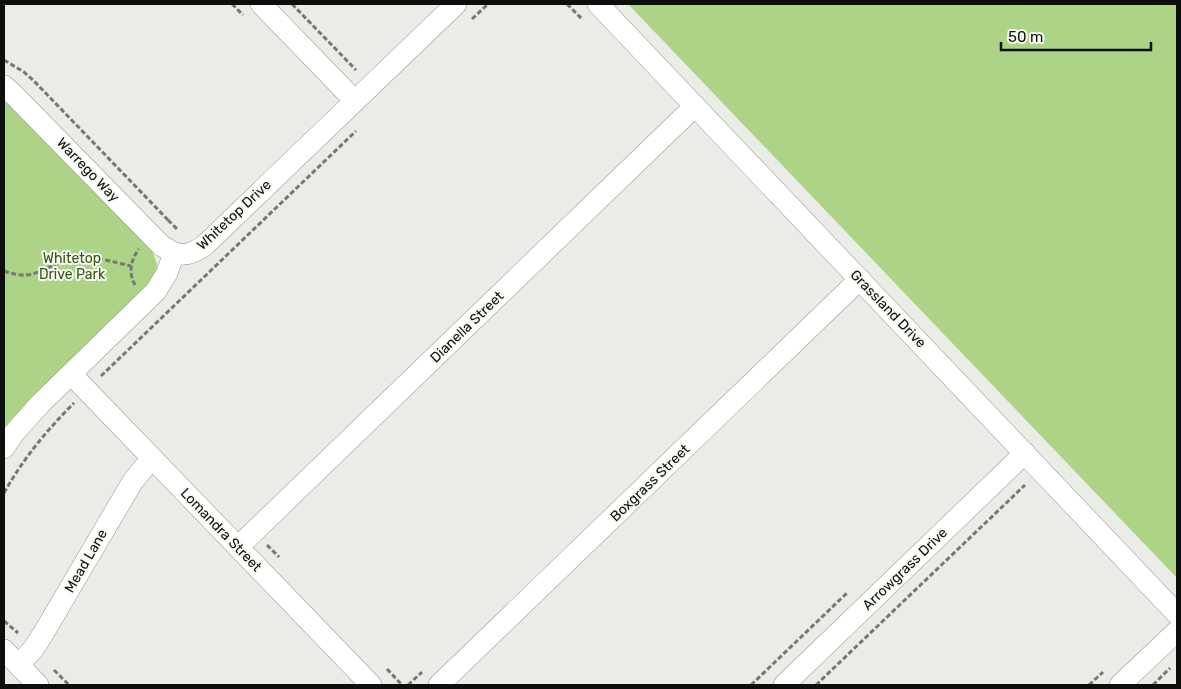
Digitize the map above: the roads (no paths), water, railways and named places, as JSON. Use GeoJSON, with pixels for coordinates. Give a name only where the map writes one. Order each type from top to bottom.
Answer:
{"type":"FeatureCollection","features":[{"type":"Feature","properties":{"kind":"street"},"geometry":{"type":"LineString","coordinates":[[261,4],[355,101]]}},
{"type":"Feature","properties":{"kind":"street","name":"Whitetop Drive"},"geometry":{"type":"LineString","coordinates":[[174,253],[179,255],[190,254],[206,244],[456,4]]}},
{"type":"Feature","properties":{"kind":"street","name":"Grassland Drive"},"geometry":{"type":"LineString","coordinates":[[598,4],[1177,614]]}},
{"type":"Feature","properties":{"kind":"street","name":"Warrego Way"},"geometry":{"type":"LineString","coordinates":[[4,86],[152,236],[174,253]]}},
{"type":"Feature","properties":{"kind":"street","name":"Dianella Street"},"geometry":{"type":"LineString","coordinates":[[238,547],[695,106]]}},
{"type":"Feature","properties":{"kind":"street"},"geometry":{"type":"LineString","coordinates":[[4,448],[25,420],[156,291],[167,273],[174,253]]}},
{"type":"Feature","properties":{"kind":"street","name":"Boxgrass Street"},"geometry":{"type":"LineString","coordinates":[[439,685],[860,279]]}},
{"type":"Feature","properties":{"kind":"street","name":"Lomandra Street"},"geometry":{"type":"LineString","coordinates":[[71,374],[371,685]]}},
{"type":"Feature","properties":{"kind":"street","name":"Arrowgrass Drive"},"geometry":{"type":"LineString","coordinates":[[784,685],[1025,453]]}},
{"type":"Feature","properties":{"kind":"street","name":"Mead Lane"},"geometry":{"type":"LineString","coordinates":[[19,665],[43,634],[132,481],[152,458]]}},
{"type":"Feature","properties":{"kind":"street"},"geometry":{"type":"LineString","coordinates":[[1122,685],[1177,631]]}},
{"type":"Feature","properties":{"kind":"street"},"geometry":{"type":"LineString","coordinates":[[4,650],[38,685]]}},
{"type":"Feature","properties":{"kind":"park label","name":"Whitetop Drive Park"},"geometry":{"type":"Point","coordinates":[72,266]}}]}
